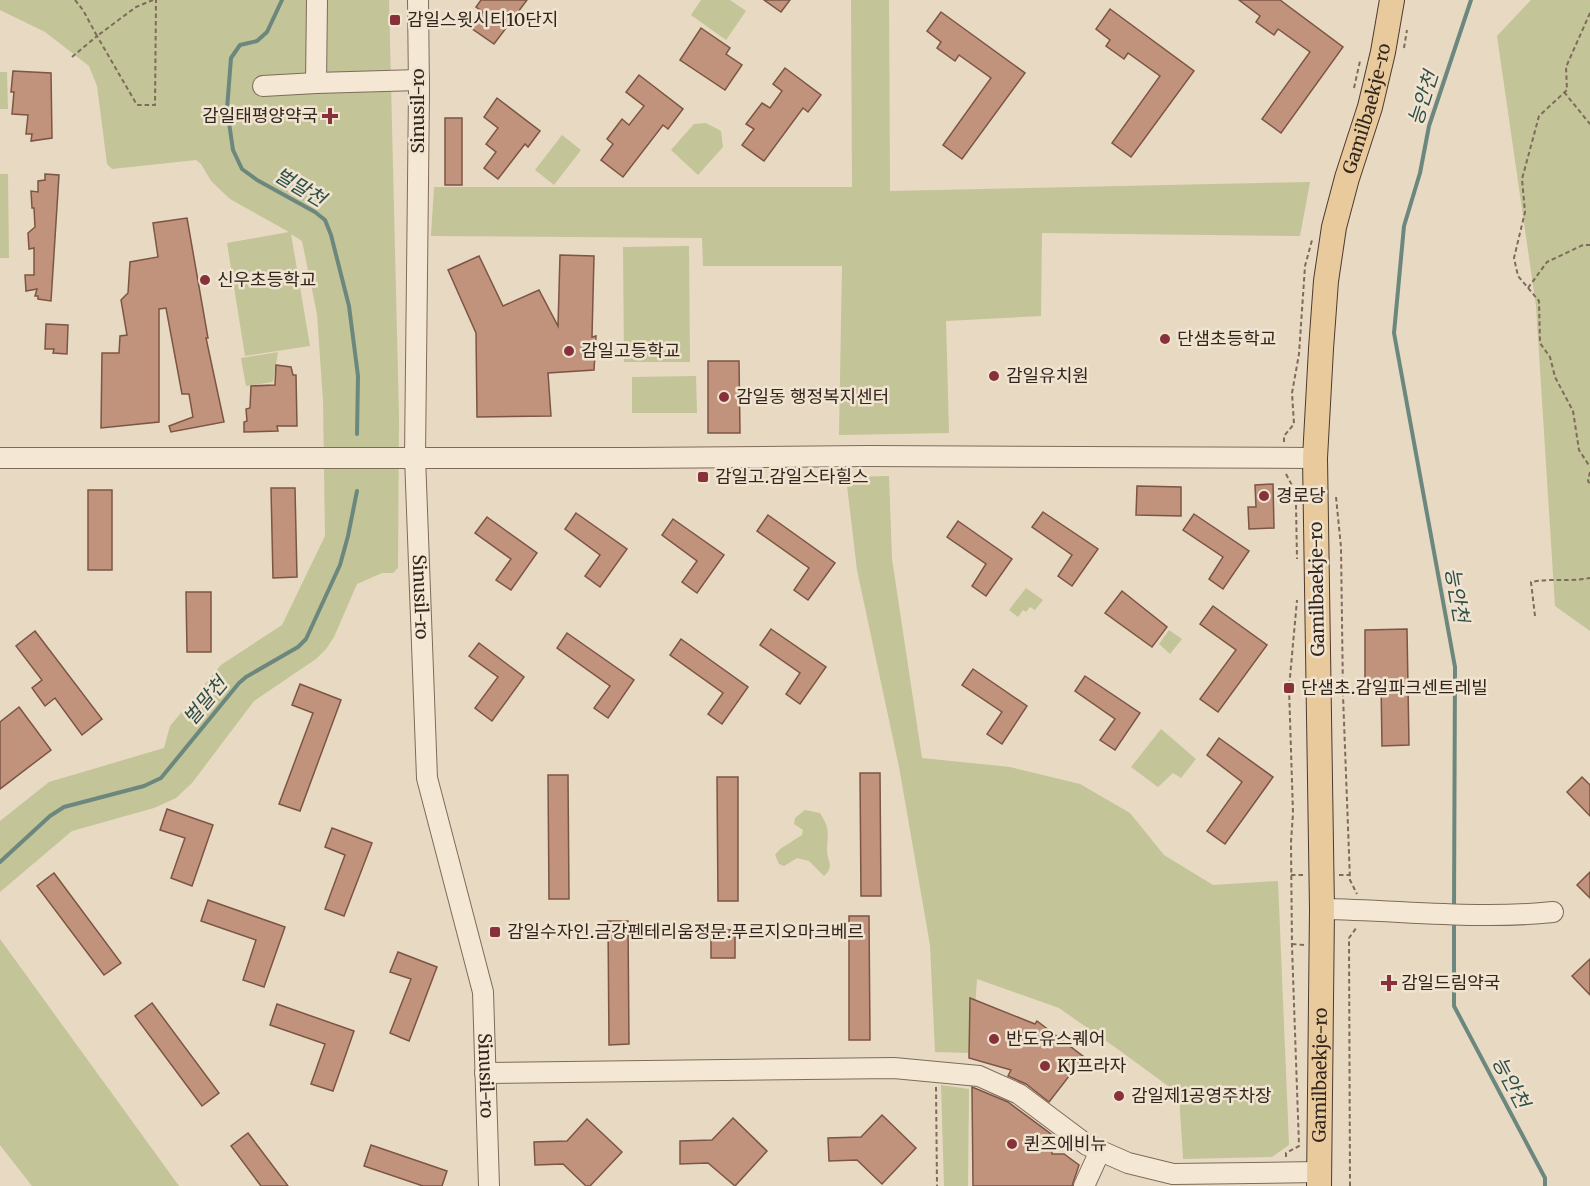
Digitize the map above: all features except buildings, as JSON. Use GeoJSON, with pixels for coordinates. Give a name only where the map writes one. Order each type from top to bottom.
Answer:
{"type":"FeatureCollection","features":[{"type":"Feature","properties":{"kind":"main road","name":"Gamilbaekje-ro"},"geometry":{"type":"LineString","coordinates":[[1319,1179],[1322,909],[1315,458],[1326,281],[1334,227],[1370,107],[1392,0]]}},
{"type":"Feature","properties":{"kind":"street"},"geometry":{"type":"LineString","coordinates":[[316,83],[317,0]]}},
{"type":"Feature","properties":{"kind":"street","name":"Sinusil-ro"},"geometry":{"type":"LineString","coordinates":[[418,0],[415,457],[427,778],[483,992],[489,1186]]}},
{"type":"Feature","properties":{"kind":"street"},"geometry":{"type":"LineString","coordinates":[[264,86],[419,80]]}},
{"type":"Feature","properties":{"kind":"street"},"geometry":{"type":"LineString","coordinates":[[0,458],[869,456],[1315,458]]}},
{"type":"Feature","properties":{"kind":"street"},"geometry":{"type":"LineString","coordinates":[[1322,909],[1429,914],[1527,915],[1553,912]]}},
{"type":"Feature","properties":{"kind":"street"},"geometry":{"type":"LineString","coordinates":[[485,1073],[894,1068],[979,1076],[1019,1094],[1087,1145],[1128,1163],[1173,1174],[1319,1179]]}},
{"type":"Feature","properties":{"kind":"street"},"geometry":{"type":"LineString","coordinates":[[1084,1186],[1100,1151]]}},
{"type":"Feature","properties":{"kind":"path"},"geometry":{"type":"LineString","coordinates":[[72,57],[98,36],[136,7],[155,0],[155,105],[137,105],[98,36],[75,0]]}},
{"type":"Feature","properties":{"kind":"path"},"geometry":{"type":"LineString","coordinates":[[1590,14],[1566,67],[1567,90],[1539,116],[1522,179],[1525,212],[1514,258],[1518,276],[1539,301],[1540,343],[1550,357],[1555,377],[1573,411],[1579,450],[1590,467]]}},
{"type":"Feature","properties":{"kind":"path"},"geometry":{"type":"LineString","coordinates":[[1403,50],[1407,30]]}},
{"type":"Feature","properties":{"kind":"path"},"geometry":{"type":"LineString","coordinates":[[1564,92],[1590,124]]}},
{"type":"Feature","properties":{"kind":"path"},"geometry":{"type":"LineString","coordinates":[[1528,288],[1547,262],[1583,245],[1590,245]]}},
{"type":"Feature","properties":{"kind":"path"},"geometry":{"type":"LineString","coordinates":[[1590,472],[1588,481],[1590,484]]}},
{"type":"Feature","properties":{"kind":"path"},"geometry":{"type":"LineString","coordinates":[[1335,492],[1341,547],[1343,695],[1350,880],[1359,898],[1357,928],[1349,938],[1350,1186]]}},
{"type":"Feature","properties":{"kind":"path"},"geometry":{"type":"LineString","coordinates":[[1535,616],[1532,582],[1545,579],[1575,581],[1590,579]]}},
{"type":"Feature","properties":{"kind":"path"},"geometry":{"type":"LineString","coordinates":[[936,1084],[937,1186]]}},
{"type":"Feature","properties":{"kind":"green space"},"geometry":{"type":"Polygon","coordinates":[[[0,0],[389,0],[399,417],[398,568],[393,573],[382,573],[357,584],[334,637],[326,649],[316,659],[254,701],[192,783],[176,798],[154,808],[72,831],[0,892],[0,821],[49,782],[164,748],[170,726],[221,665],[282,625],[325,536],[323,401],[317,314],[302,241],[291,234],[310,346],[245,356],[227,243],[289,232],[230,199],[211,181],[196,160],[112,169],[107,164],[97,86],[89,66],[45,32],[0,10],[0,0]]]}},
{"type":"Feature","properties":{"kind":"green space"},"geometry":{"type":"Polygon","coordinates":[[[701,0],[730,0],[746,11],[726,40],[691,15],[701,0]]]}},
{"type":"Feature","properties":{"kind":"green space"},"geometry":{"type":"Polygon","coordinates":[[[851,0],[889,0],[890,191],[1310,182],[1300,236],[1042,233],[1041,316],[946,321],[949,433],[839,435],[842,266],[703,266],[702,238],[431,236],[434,187],[852,187],[851,0]]]}},
{"type":"Feature","properties":{"kind":"green space"},"geometry":{"type":"Polygon","coordinates":[[[1531,0],[1590,0],[1590,631],[1555,606],[1536,306],[1497,36],[1531,0]]]}},
{"type":"Feature","properties":{"kind":"green space"},"geometry":{"type":"Polygon","coordinates":[[[0,72],[7,72],[8,109],[0,109],[0,72]]]}},
{"type":"Feature","properties":{"kind":"green space"},"geometry":{"type":"Polygon","coordinates":[[[706,123],[721,131],[723,147],[698,175],[671,150],[694,124],[706,123]]]}},
{"type":"Feature","properties":{"kind":"green space"},"geometry":{"type":"Polygon","coordinates":[[[562,135],[581,150],[554,185],[535,170],[562,135]]]}},
{"type":"Feature","properties":{"kind":"green space"},"geometry":{"type":"Polygon","coordinates":[[[0,174],[8,174],[9,258],[0,258],[0,174]]]}},
{"type":"Feature","properties":{"kind":"green space"},"geometry":{"type":"Polygon","coordinates":[[[689,246],[690,362],[624,362],[623,247],[689,246]]]}},
{"type":"Feature","properties":{"kind":"green space"},"geometry":{"type":"Polygon","coordinates":[[[278,352],[273,382],[246,386],[241,358],[278,352]]]}},
{"type":"Feature","properties":{"kind":"green space"},"geometry":{"type":"Polygon","coordinates":[[[696,376],[697,413],[632,413],[632,377],[696,376]]]}},
{"type":"Feature","properties":{"kind":"green space"},"geometry":{"type":"Polygon","coordinates":[[[889,476],[892,559],[922,758],[1010,767],[1080,784],[1130,813],[1164,855],[1213,885],[1278,881],[1289,1145],[1272,1157],[1183,1159],[1179,1094],[1059,1008],[977,979],[972,1053],[935,1052],[930,945],[899,767],[857,570],[846,477],[889,476]]]}},
{"type":"Feature","properties":{"kind":"green space"},"geometry":{"type":"Polygon","coordinates":[[[1026,588],[1043,600],[1035,610],[1030,607],[1026,612],[1023,610],[1018,617],[1009,610],[1026,588]]]}},
{"type":"Feature","properties":{"kind":"green space"},"geometry":{"type":"Polygon","coordinates":[[[1169,630],[1182,639],[1170,654],[1159,644],[1169,630]]]}},
{"type":"Feature","properties":{"kind":"green space"},"geometry":{"type":"Polygon","coordinates":[[[1161,729],[1196,759],[1181,778],[1173,773],[1158,787],[1131,767],[1161,729]]]}},
{"type":"Feature","properties":{"kind":"green space"},"geometry":{"type":"Polygon","coordinates":[[[805,810],[820,813],[827,827],[830,866],[824,876],[809,861],[797,858],[784,866],[779,864],[775,855],[780,849],[802,835],[803,830],[794,824],[795,818],[805,810]]]}},
{"type":"Feature","properties":{"kind":"green space"},"geometry":{"type":"Polygon","coordinates":[[[0,939],[179,1186],[32,1186],[0,1145],[0,939]]]}},
{"type":"Feature","properties":{"kind":"green space"},"geometry":{"type":"Polygon","coordinates":[[[941,1085],[969,1089],[968,1186],[944,1186],[941,1085]]]}},
{"type":"Feature","properties":{"kind":"waterway","name":"벌말천"},"geometry":{"type":"LineString","coordinates":[[282,0],[267,32],[257,41],[240,45],[231,58],[227,109],[233,150],[242,169],[325,220],[349,306],[358,376],[357,434]]}},
{"type":"Feature","properties":{"kind":"waterway","name":"능안천"},"geometry":{"type":"LineString","coordinates":[[1454,908],[1455,667],[1394,333],[1404,226],[1420,173],[1429,126],[1471,0]]}},
{"type":"Feature","properties":{"kind":"waterway","name":"벌말천"},"geometry":{"type":"LineString","coordinates":[[0,862],[50,816],[64,807],[144,786],[161,778],[239,683],[298,647],[306,639],[340,565],[357,491]]}},
{"type":"Feature","properties":{"kind":"waterway","name":"능안천"},"geometry":{"type":"LineString","coordinates":[[1454,921],[1454,1006],[1545,1178],[1545,1186]]}},
{"type":"Feature","properties":{"kind":"place","name":"감일스윗시티10단지"},"geometry":{"type":"Point","coordinates":[395,20]}},
{"type":"Feature","properties":{"kind":"place","name":"감일태평양약국"},"geometry":{"type":"Point","coordinates":[330,116]}},
{"type":"Feature","properties":{"kind":"place","name":"신우초등학교"},"geometry":{"type":"Point","coordinates":[205,280]}},
{"type":"Feature","properties":{"kind":"place","name":"단샘초등학교"},"geometry":{"type":"Point","coordinates":[1165,339]}},
{"type":"Feature","properties":{"kind":"place","name":"감일고등학교"},"geometry":{"type":"Point","coordinates":[569,351]}},
{"type":"Feature","properties":{"kind":"place","name":"감일유치원"},"geometry":{"type":"Point","coordinates":[994,376]}},
{"type":"Feature","properties":{"kind":"place","name":"감일동 행정복지센터"},"geometry":{"type":"Point","coordinates":[724,397]}},
{"type":"Feature","properties":{"kind":"place","name":"감일고.감일스타힐스"},"geometry":{"type":"Point","coordinates":[703,477]}},
{"type":"Feature","properties":{"kind":"place","name":"경로당"},"geometry":{"type":"Point","coordinates":[1264,496]}},
{"type":"Feature","properties":{"kind":"place","name":"단샘초.감일파크센트레빌"},"geometry":{"type":"Point","coordinates":[1289,688]}},
{"type":"Feature","properties":{"kind":"place","name":"감일수자인.금강펜테리움정문.푸르지오마크베르"},"geometry":{"type":"Point","coordinates":[495,932]}},
{"type":"Feature","properties":{"kind":"place","name":"감일드림약국"},"geometry":{"type":"Point","coordinates":[1389,983]}},
{"type":"Feature","properties":{"kind":"place","name":"반도유스퀘어"},"geometry":{"type":"Point","coordinates":[994,1039]}},
{"type":"Feature","properties":{"kind":"place","name":"KJ프라자"},"geometry":{"type":"Point","coordinates":[1045,1066]}},
{"type":"Feature","properties":{"kind":"place","name":"감일제1공영주차장"},"geometry":{"type":"Point","coordinates":[1119,1096]}},
{"type":"Feature","properties":{"kind":"place","name":"퀸즈에비뉴"},"geometry":{"type":"Point","coordinates":[1012,1144]}}]}
